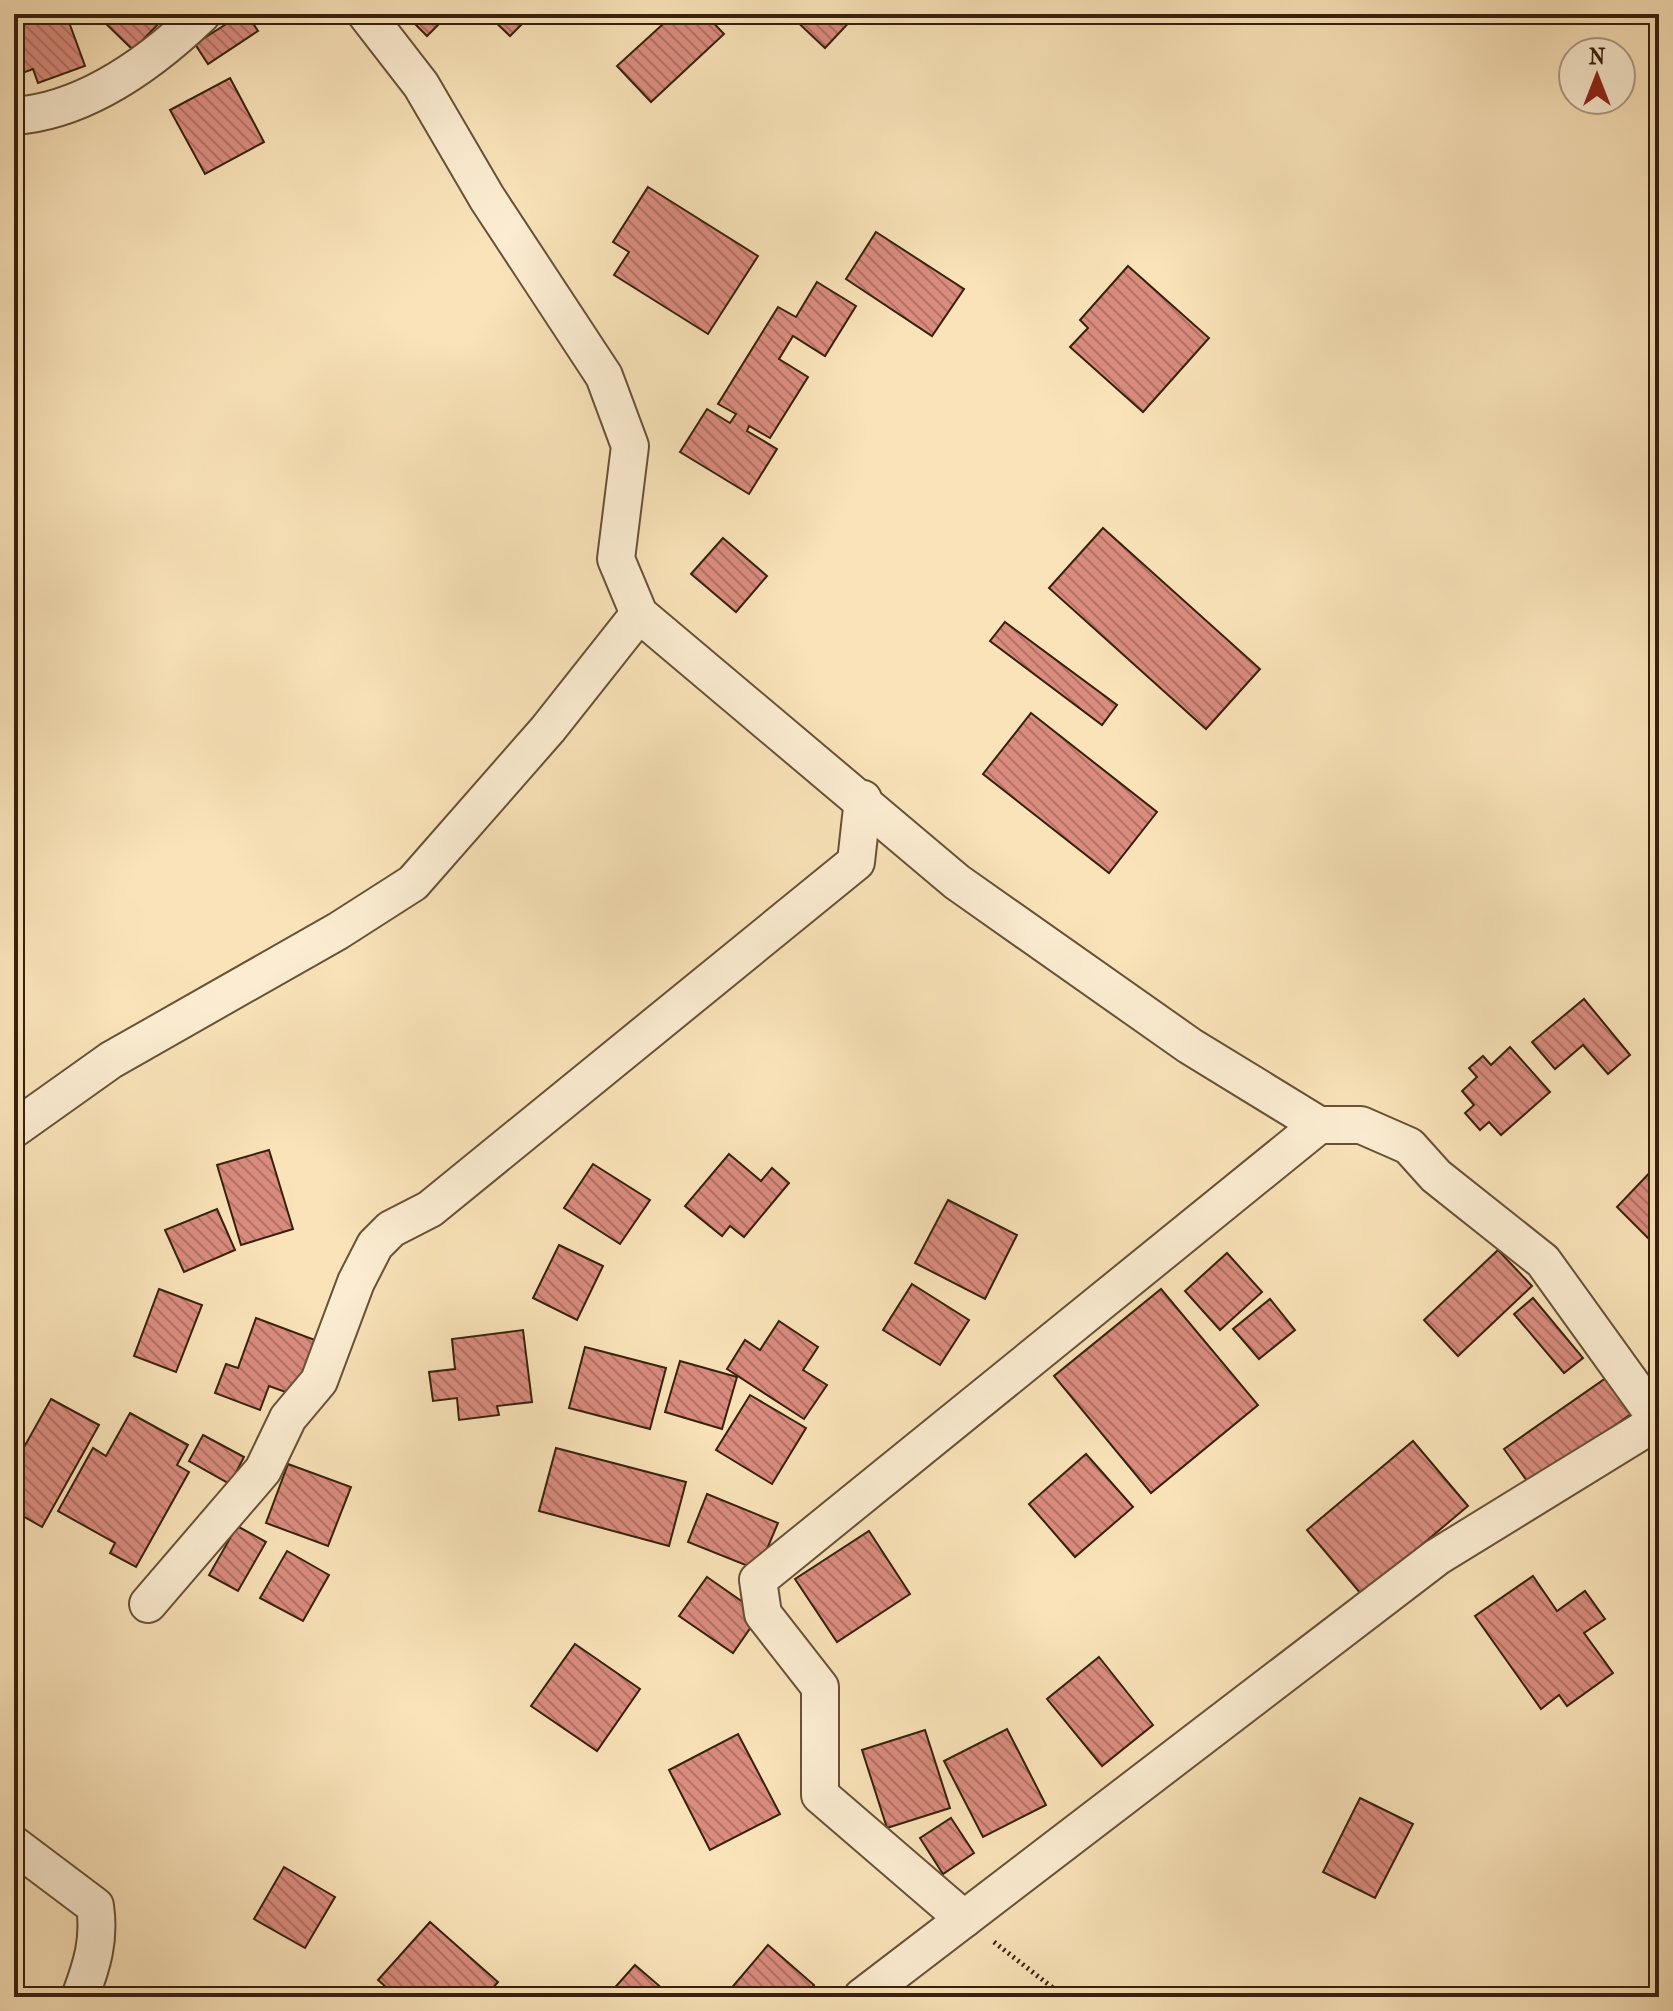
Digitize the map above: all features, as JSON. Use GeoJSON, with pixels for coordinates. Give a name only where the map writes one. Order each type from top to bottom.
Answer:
{"type":"FeatureCollection","features":[{"type":"Feature","properties":{"kind":"street"},"geometry":{"type":"LineString","coordinates":[[14,116],[51,112],[85,99],[173,42],[202,14]]}},
{"type":"Feature","properties":{"kind":"street"},"geometry":{"type":"LineString","coordinates":[[366,14],[421,85],[487,198],[604,376],[630,446],[616,559],[639,614],[863,799],[957,882],[1190,1046],[1319,1125],[1361,1125],[1409,1146],[1436,1176],[1543,1261],[1659,1421],[1437,1557],[862,1997]]}},
{"type":"Feature","properties":{"kind":"street"},"geometry":{"type":"LineString","coordinates":[[14,1129],[111,1060],[413,883],[548,729],[639,614]]}},
{"type":"Feature","properties":{"kind":"street"},"geometry":{"type":"LineString","coordinates":[[148,1604],[263,1470],[288,1418],[319,1381],[356,1282],[375,1245],[391,1229],[430,1209],[856,862],[863,799]]}},
{"type":"Feature","properties":{"kind":"street"},"geometry":{"type":"LineString","coordinates":[[964,1919],[820,1795],[820,1687],[763,1614],[758,1580],[1319,1125]]}},
{"type":"Feature","properties":{"kind":"street"},"geometry":{"type":"LineString","coordinates":[[1621,1369],[1659,1374]]}},
{"type":"Feature","properties":{"kind":"street"},"geometry":{"type":"LineString","coordinates":[[14,1845],[95,1906],[98,1929],[95,1958],[80,1997]]}},
{"type":"Feature","properties":{"kind":"path"},"geometry":{"type":"LineString","coordinates":[[964,1919],[1053,1988],[1056,1997]]}},
{"type":"Feature","properties":{"kind":"building"},"geometry":{"type":"Polygon","coordinates":[[[14,14],[66,14],[85,66],[38,83],[33,69],[14,76],[14,14]]]}},
{"type":"Feature","properties":{"kind":"building"},"geometry":{"type":"Polygon","coordinates":[[[96,14],[168,14],[133,50],[96,14]]]}},
{"type":"Feature","properties":{"kind":"building"},"geometry":{"type":"Polygon","coordinates":[[[242,14],[247,14],[258,31],[208,64],[195,44],[242,14]]]}},
{"type":"Feature","properties":{"kind":"building"},"geometry":{"type":"Polygon","coordinates":[[[405,14],[438,14],[443,20],[427,36],[405,14]]]}},
{"type":"Feature","properties":{"kind":"building"},"geometry":{"type":"Polygon","coordinates":[[[487,14],[532,14],[510,36],[487,14]]]}},
{"type":"Feature","properties":{"kind":"building"},"geometry":{"type":"Polygon","coordinates":[[[674,14],[705,14],[724,34],[651,102],[617,66],[674,14]]]}},
{"type":"Feature","properties":{"kind":"building"},"geometry":{"type":"Polygon","coordinates":[[[789,14],[857,14],[825,48],[789,14]]]}},
{"type":"Feature","properties":{"kind":"building"},"geometry":{"type":"Polygon","coordinates":[[[230,78],[264,142],[205,174],[170,110],[230,78]]]}},
{"type":"Feature","properties":{"kind":"building"},"geometry":{"type":"Polygon","coordinates":[[[648,187],[758,256],[708,334],[614,275],[629,252],[613,242],[648,187]]]}},
{"type":"Feature","properties":{"kind":"building"},"geometry":{"type":"Polygon","coordinates":[[[876,232],[964,289],[932,336],[846,279],[876,232]]]}},
{"type":"Feature","properties":{"kind":"building"},"geometry":{"type":"Polygon","coordinates":[[[1128,266],[1209,338],[1143,412],[1070,347],[1088,328],[1080,320],[1128,266]]]}},
{"type":"Feature","properties":{"kind":"building"},"geometry":{"type":"Polygon","coordinates":[[[817,282],[856,306],[825,356],[793,336],[779,359],[808,377],[770,438],[749,426],[747,431],[777,449],[749,494],[680,452],[707,409],[730,423],[736,414],[718,404],[778,307],[796,317],[817,282]]]}},
{"type":"Feature","properties":{"kind":"building"},"geometry":{"type":"Polygon","coordinates":[[[1103,528],[1260,669],[1206,729],[1049,588],[1103,528]]]}},
{"type":"Feature","properties":{"kind":"building"},"geometry":{"type":"Polygon","coordinates":[[[723,538],[767,576],[736,612],[691,574],[723,538]]]}},
{"type":"Feature","properties":{"kind":"building"},"geometry":{"type":"Polygon","coordinates":[[[1005,622],[1117,705],[1102,725],[990,641],[1005,622]]]}},
{"type":"Feature","properties":{"kind":"building"},"geometry":{"type":"Polygon","coordinates":[[[1031,713],[1157,812],[1109,873],[983,774],[1031,713]]]}},
{"type":"Feature","properties":{"kind":"building"},"geometry":{"type":"Polygon","coordinates":[[[1584,999],[1630,1055],[1608,1074],[1583,1045],[1555,1069],[1532,1042],[1584,999]]]}},
{"type":"Feature","properties":{"kind":"building"},"geometry":{"type":"Polygon","coordinates":[[[1510,1047],[1550,1092],[1501,1135],[1489,1122],[1480,1130],[1465,1113],[1474,1105],[1462,1091],[1477,1077],[1469,1068],[1483,1056],[1491,1065],[1510,1047]]]}},
{"type":"Feature","properties":{"kind":"building"},"geometry":{"type":"Polygon","coordinates":[[[269,1150],[293,1229],[241,1245],[217,1165],[269,1150]]]}},
{"type":"Feature","properties":{"kind":"building"},"geometry":{"type":"Polygon","coordinates":[[[729,1154],[761,1181],[772,1168],[789,1183],[744,1237],[730,1226],[722,1236],[685,1206],[729,1154]]]}},
{"type":"Feature","properties":{"kind":"building"},"geometry":{"type":"Polygon","coordinates":[[[593,1164],[650,1200],[620,1244],[564,1208],[593,1164]]]}},
{"type":"Feature","properties":{"kind":"building"},"geometry":{"type":"Polygon","coordinates":[[[1657,1165],[1659,1167],[1659,1249],[1617,1207],[1657,1165]]]}},
{"type":"Feature","properties":{"kind":"building"},"geometry":{"type":"Polygon","coordinates":[[[948,1200],[1017,1235],[985,1299],[915,1263],[948,1200]]]}},
{"type":"Feature","properties":{"kind":"building"},"geometry":{"type":"Polygon","coordinates":[[[217,1209],[235,1250],[184,1272],[165,1230],[217,1209]]]}},
{"type":"Feature","properties":{"kind":"building"},"geometry":{"type":"Polygon","coordinates":[[[559,1245],[603,1266],[577,1320],[533,1298],[559,1245]]]}},
{"type":"Feature","properties":{"kind":"building"},"geometry":{"type":"Polygon","coordinates":[[[1498,1250],[1532,1286],[1458,1356],[1424,1320],[1498,1250]]]}},
{"type":"Feature","properties":{"kind":"building"},"geometry":{"type":"Polygon","coordinates":[[[1227,1253],[1262,1292],[1220,1330],[1185,1291],[1227,1253]]]}},
{"type":"Feature","properties":{"kind":"building"},"geometry":{"type":"Polygon","coordinates":[[[912,1284],[969,1320],[940,1365],[883,1330],[912,1284]]]}},
{"type":"Feature","properties":{"kind":"building"},"geometry":{"type":"Polygon","coordinates":[[[159,1289],[202,1305],[176,1372],[134,1356],[159,1289]]]}},
{"type":"Feature","properties":{"kind":"building"},"geometry":{"type":"Polygon","coordinates":[[[1161,1289],[1258,1405],[1151,1493],[1054,1376],[1161,1289]]]}},
{"type":"Feature","properties":{"kind":"building"},"geometry":{"type":"Polygon","coordinates":[[[1533,1298],[1583,1358],[1564,1373],[1514,1314],[1533,1298]]]}},
{"type":"Feature","properties":{"kind":"building"},"geometry":{"type":"Polygon","coordinates":[[[1270,1299],[1295,1330],[1259,1359],[1233,1329],[1270,1299]]]}},
{"type":"Feature","properties":{"kind":"building"},"geometry":{"type":"Polygon","coordinates":[[[256,1318],[315,1340],[294,1395],[269,1386],[260,1410],[215,1393],[226,1364],[238,1368],[256,1318]]]}},
{"type":"Feature","properties":{"kind":"building"},"geometry":{"type":"Polygon","coordinates":[[[779,1321],[818,1347],[803,1370],[827,1385],[804,1419],[727,1369],[745,1340],[760,1350],[779,1321]]]}},
{"type":"Feature","properties":{"kind":"building"},"geometry":{"type":"Polygon","coordinates":[[[523,1330],[532,1402],[497,1406],[499,1415],[459,1420],[457,1398],[433,1401],[429,1372],[455,1369],[452,1339],[523,1330]]]}},
{"type":"Feature","properties":{"kind":"building"},"geometry":{"type":"Polygon","coordinates":[[[585,1347],[666,1368],[650,1429],[569,1408],[585,1347]]]}},
{"type":"Feature","properties":{"kind":"building"},"geometry":{"type":"Polygon","coordinates":[[[680,1361],[737,1377],[722,1429],[665,1412],[680,1361]]]}},
{"type":"Feature","properties":{"kind":"building"},"geometry":{"type":"Polygon","coordinates":[[[1606,1378],[1631,1414],[1530,1485],[1504,1449],[1606,1378]]]}},
{"type":"Feature","properties":{"kind":"building"},"geometry":{"type":"Polygon","coordinates":[[[750,1395],[806,1428],[772,1484],[716,1450],[750,1395]]]}},
{"type":"Feature","properties":{"kind":"building"},"geometry":{"type":"Polygon","coordinates":[[[51,1399],[99,1425],[42,1527],[14,1511],[14,1465],[51,1399]]]}},
{"type":"Feature","properties":{"kind":"building"},"geometry":{"type":"Polygon","coordinates":[[[130,1413],[188,1445],[177,1465],[189,1472],[136,1567],[110,1553],[115,1543],[58,1511],[93,1448],[106,1456],[130,1413]]]}},
{"type":"Feature","properties":{"kind":"building"},"geometry":{"type":"Polygon","coordinates":[[[203,1435],[244,1457],[230,1484],[189,1461],[203,1435]]]}},
{"type":"Feature","properties":{"kind":"building"},"geometry":{"type":"Polygon","coordinates":[[[1413,1441],[1468,1506],[1362,1595],[1307,1530],[1413,1441]]]}},
{"type":"Feature","properties":{"kind":"building"},"geometry":{"type":"Polygon","coordinates":[[[556,1448],[686,1482],[669,1546],[539,1511],[556,1448]]]}},
{"type":"Feature","properties":{"kind":"building"},"geometry":{"type":"Polygon","coordinates":[[[1086,1454],[1133,1507],[1075,1557],[1029,1504],[1086,1454]]]}},
{"type":"Feature","properties":{"kind":"building"},"geometry":{"type":"Polygon","coordinates":[[[288,1464],[351,1487],[328,1546],[266,1523],[288,1464]]]}},
{"type":"Feature","properties":{"kind":"building"},"geometry":{"type":"Polygon","coordinates":[[[707,1494],[778,1523],[758,1570],[688,1542],[707,1494]]]}},
{"type":"Feature","properties":{"kind":"building"},"geometry":{"type":"Polygon","coordinates":[[[237,1526],[266,1542],[238,1591],[209,1575],[237,1526]]]}},
{"type":"Feature","properties":{"kind":"building"},"geometry":{"type":"Polygon","coordinates":[[[869,1531],[910,1594],[837,1642],[795,1579],[869,1531]]]}},
{"type":"Feature","properties":{"kind":"building"},"geometry":{"type":"Polygon","coordinates":[[[287,1551],[329,1575],[303,1621],[260,1598],[287,1551]]]}},
{"type":"Feature","properties":{"kind":"building"},"geometry":{"type":"Polygon","coordinates":[[[1533,1576],[1557,1611],[1585,1591],[1605,1619],[1584,1633],[1613,1673],[1567,1706],[1559,1695],[1541,1709],[1475,1616],[1533,1576]]]}},
{"type":"Feature","properties":{"kind":"building"},"geometry":{"type":"Polygon","coordinates":[[[707,1577],[760,1614],[733,1653],[679,1616],[707,1577]]]}},
{"type":"Feature","properties":{"kind":"building"},"geometry":{"type":"Polygon","coordinates":[[[575,1644],[640,1689],[597,1751],[531,1706],[575,1644]]]}},
{"type":"Feature","properties":{"kind":"building"},"geometry":{"type":"Polygon","coordinates":[[[1099,1657],[1153,1725],[1102,1766],[1047,1699],[1099,1657]]]}},
{"type":"Feature","properties":{"kind":"building"},"geometry":{"type":"Polygon","coordinates":[[[1007,1729],[1046,1805],[983,1837],[944,1761],[1007,1729]]]}},
{"type":"Feature","properties":{"kind":"building"},"geometry":{"type":"Polygon","coordinates":[[[925,1730],[950,1808],[887,1828],[862,1750],[925,1730]]]}},
{"type":"Feature","properties":{"kind":"building"},"geometry":{"type":"Polygon","coordinates":[[[738,1734],[780,1814],[710,1850],[669,1770],[738,1734]]]}},
{"type":"Feature","properties":{"kind":"building"},"geometry":{"type":"Polygon","coordinates":[[[1360,1798],[1413,1824],[1375,1898],[1323,1872],[1360,1798]]]}},
{"type":"Feature","properties":{"kind":"building"},"geometry":{"type":"Polygon","coordinates":[[[951,1818],[974,1853],[943,1874],[920,1838],[951,1818]]]}},
{"type":"Feature","properties":{"kind":"building"},"geometry":{"type":"Polygon","coordinates":[[[284,1867],[335,1897],[305,1948],[254,1919],[284,1867]]]}},
{"type":"Feature","properties":{"kind":"building"},"geometry":{"type":"Polygon","coordinates":[[[430,1922],[498,1982],[485,1997],[397,1997],[378,1980],[430,1922]]]}},
{"type":"Feature","properties":{"kind":"building"},"geometry":{"type":"Polygon","coordinates":[[[768,1945],[814,1985],[804,1997],[736,1997],[729,1991],[768,1945]]]}},
{"type":"Feature","properties":{"kind":"building"},"geometry":{"type":"Polygon","coordinates":[[[635,1965],[664,1990],[658,1997],[613,1997],[609,1994],[635,1965]]]}},
{"type":"Feature","properties":{"kind":"building"},"geometry":{"type":"Polygon","coordinates":[[[14,1983],[26,1997],[14,1997],[14,1983]]]}}]}
